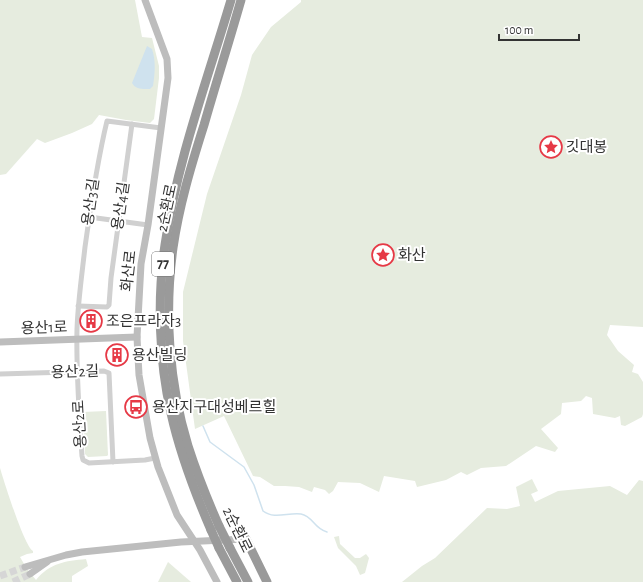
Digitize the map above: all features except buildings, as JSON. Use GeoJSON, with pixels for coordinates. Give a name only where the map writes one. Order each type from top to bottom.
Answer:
{"type":"FeatureCollection","features":[{"type":"Feature","properties":{"kind":"highway","name":"2순환로"},"geometry":{"type":"LineString","coordinates":[[237,582],[219,548],[215,528],[188,445],[179,407],[172,365],[169,289],[173,249],[179,214],[190,171],[241,0]]}},
{"type":"Feature","properties":{"kind":"highway","name":"2순환로"},"geometry":{"type":"LineString","coordinates":[[230,2],[181,168],[164,245],[161,280],[161,316],[165,379],[171,414],[184,462],[215,528],[230,548],[248,582]]}},
{"type":"Feature","properties":{"kind":"highway"},"geometry":{"type":"LineString","coordinates":[[246,539],[268,582]]}},
{"type":"Feature","properties":{"kind":"main road","name":"화산로"},"geometry":{"type":"LineString","coordinates":[[145,0],[167,59],[168,78],[148,225],[141,264],[137,337],[139,375],[155,458],[177,516],[217,582]]}},
{"type":"Feature","properties":{"kind":"main road","name":"용산1로"},"geometry":{"type":"LineString","coordinates":[[0,342],[137,337]]}},
{"type":"Feature","properties":{"kind":"main road"},"geometry":{"type":"LineString","coordinates":[[25,567],[82,552],[246,539]]}},
{"type":"Feature","properties":{"kind":"main road"},"geometry":{"type":"LineString","coordinates":[[30,574],[51,560]]}},
{"type":"Feature","properties":{"kind":"street","name":"용산3길"},"geometry":{"type":"LineString","coordinates":[[77,339],[78,306],[89,217],[96,171],[107,121],[161,128]]}},
{"type":"Feature","properties":{"kind":"street","name":"용산4길"},"geometry":{"type":"LineString","coordinates":[[78,306],[107,307],[109,305],[111,278],[132,124]]}},
{"type":"Feature","properties":{"kind":"street"},"geometry":{"type":"LineString","coordinates":[[89,217],[148,225]]}},
{"type":"Feature","properties":{"kind":"street","name":"용산2로"},"geometry":{"type":"LineString","coordinates":[[77,339],[77,372],[82,458],[85,462],[89,463],[145,460],[155,458]]}},
{"type":"Feature","properties":{"kind":"street","name":"용산2길"},"geometry":{"type":"LineString","coordinates":[[0,374],[104,370],[109,373],[113,462]]}},
{"type":"Feature","properties":{"kind":"shaded area"},"geometry":{"type":"Polygon","coordinates":[[[0,0],[135,0],[142,37],[152,38],[159,66],[154,119],[150,123],[99,115],[92,124],[72,133],[45,143],[37,139],[6,174],[0,175],[0,0]]]}},
{"type":"Feature","properties":{"kind":"shaded area"},"geometry":{"type":"Polygon","coordinates":[[[301,0],[643,0],[643,327],[610,325],[607,335],[618,351],[634,365],[632,372],[638,374],[643,382],[642,417],[625,426],[621,425],[620,416],[615,418],[593,414],[592,398],[586,396],[581,401],[562,403],[561,414],[541,429],[558,448],[555,452],[536,446],[506,466],[481,468],[467,475],[461,472],[446,480],[417,487],[415,481],[384,476],[379,492],[360,483],[338,482],[333,491],[329,494],[325,490],[314,487],[312,492],[299,487],[274,486],[260,477],[253,476],[224,416],[195,429],[183,341],[183,292],[207,194],[241,95],[252,55],[271,27],[301,2],[301,0]]]}},
{"type":"Feature","properties":{"kind":"shaded area"},"geometry":{"type":"Polygon","coordinates":[[[106,411],[108,455],[88,457],[85,454],[83,412],[106,411]]]}},
{"type":"Feature","properties":{"kind":"shaded area"},"geometry":{"type":"Polygon","coordinates":[[[0,468],[20,526],[29,547],[33,551],[33,553],[20,557],[27,569],[36,580],[41,574],[52,566],[65,562],[86,559],[88,566],[72,576],[72,582],[0,582],[0,468]]]}},
{"type":"Feature","properties":{"kind":"shaded area"},"geometry":{"type":"Polygon","coordinates":[[[532,479],[538,491],[531,494],[535,502],[558,491],[610,486],[627,495],[639,480],[643,481],[643,582],[402,582],[435,558],[487,508],[507,509],[520,506],[516,487],[532,479]]]}},
{"type":"Feature","properties":{"kind":"shaded area"},"geometry":{"type":"Polygon","coordinates":[[[339,536],[340,544],[355,558],[360,558],[366,554],[369,558],[365,573],[360,575],[356,566],[338,548],[334,537],[339,536]]]}},
{"type":"Feature","properties":{"kind":"shaded area"},"geometry":{"type":"Polygon","coordinates":[[[168,562],[191,582],[158,582],[168,562]]]}},
{"type":"Feature","properties":{"kind":"water"},"geometry":{"type":"Polygon","coordinates":[[[147,46],[152,49],[155,63],[153,86],[150,89],[140,89],[132,83],[147,46]]]}},
{"type":"Feature","properties":{"kind":"waterway"},"geometry":{"type":"LineString","coordinates":[[203,426],[210,442],[244,467],[254,485],[263,511],[272,515],[305,515],[319,528],[327,532]]}},
{"type":"Feature","properties":{"kind":"tunnel"},"geometry":{"type":"LineString","coordinates":[[0,576],[25,567]]}},
{"type":"Feature","properties":{"kind":"tunnel"},"geometry":{"type":"LineString","coordinates":[[13,582],[30,574]]}},
{"type":"Feature","properties":{"kind":"place","name":"깃대봉"},"geometry":{"type":"Point","coordinates":[551,147]}},
{"type":"Feature","properties":{"kind":"place","name":"화산"},"geometry":{"type":"Point","coordinates":[383,255]}},
{"type":"Feature","properties":{"kind":"place","name":"조은프라자3"},"geometry":{"type":"Point","coordinates":[91,321]}},
{"type":"Feature","properties":{"kind":"place","name":"용산빌딩"},"geometry":{"type":"Point","coordinates":[117,355]}},
{"type":"Feature","properties":{"kind":"place","name":"용산지구대성베르힐"},"geometry":{"type":"Point","coordinates":[136,407]}}]}
